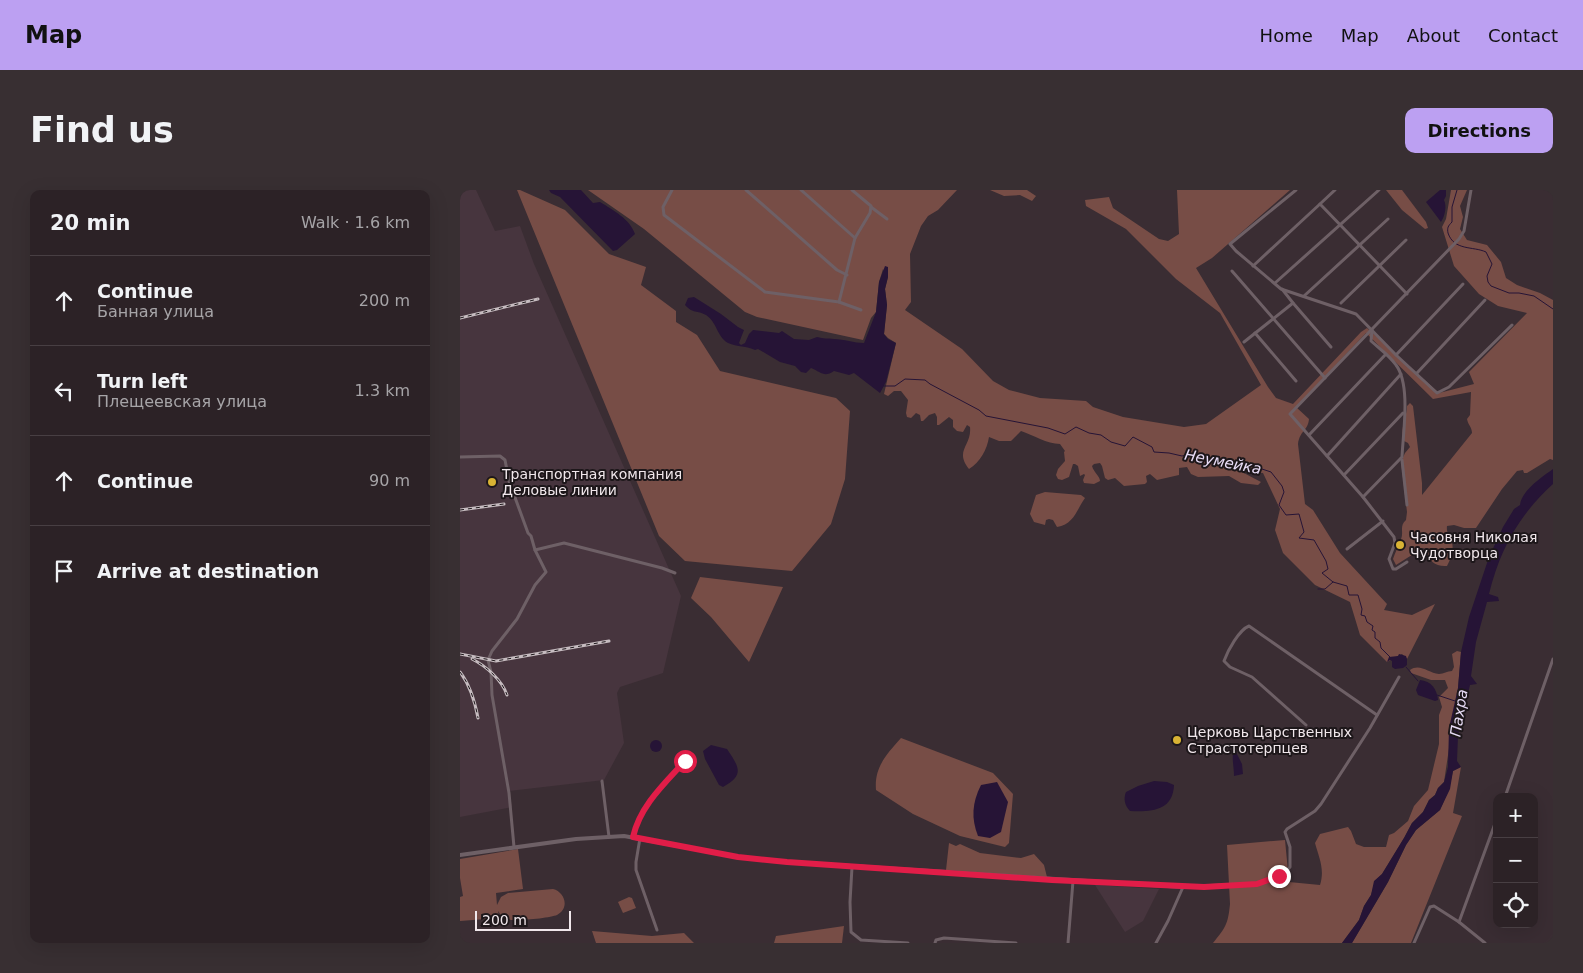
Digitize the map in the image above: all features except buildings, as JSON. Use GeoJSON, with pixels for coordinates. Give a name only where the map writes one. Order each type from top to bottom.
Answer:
{"type":"FeatureCollection","features":[{"type":"Feature","properties":{"kind":"street"},"geometry":{"type":"LineString","coordinates":[[672,190],[663,207],[664,215],[765,292],[838,302],[861,310]]}},
{"type":"Feature","properties":{"kind":"street"},"geometry":{"type":"LineString","coordinates":[[746,190],[836,270],[847,275]]}},
{"type":"Feature","properties":{"kind":"street"},"geometry":{"type":"LineString","coordinates":[[800,190],[855,238]]}},
{"type":"Feature","properties":{"kind":"street"},"geometry":{"type":"LineString","coordinates":[[852,190],[887,219]]}},
{"type":"Feature","properties":{"kind":"street"},"geometry":{"type":"LineString","coordinates":[[1296,190],[1230,244],[1281,289],[1331,347]]}},
{"type":"Feature","properties":{"kind":"street"},"geometry":{"type":"LineString","coordinates":[[1253,266],[1335,190]]}},
{"type":"Feature","properties":{"kind":"street"},"geometry":{"type":"LineString","coordinates":[[1275,283],[1379,190]]}},
{"type":"Feature","properties":{"kind":"street"},"geometry":{"type":"LineString","coordinates":[[1407,562],[1394,569],[1389,559],[1395,546],[1395,540],[1363,497],[1290,414],[1407,294],[1464,231],[1471,190]]}},
{"type":"Feature","properties":{"kind":"street"},"geometry":{"type":"LineString","coordinates":[[1320,204],[1407,294]]}},
{"type":"Feature","properties":{"kind":"street"},"geometry":{"type":"LineString","coordinates":[[838,302],[847,275],[855,238],[870,213],[871,206]]}},
{"type":"Feature","properties":{"kind":"street"},"geometry":{"type":"LineString","coordinates":[[1304,296],[1388,219]]}},
{"type":"Feature","properties":{"kind":"street"},"geometry":{"type":"LineString","coordinates":[[1341,304],[1406,240]]}},
{"type":"Feature","properties":{"kind":"street"},"geometry":{"type":"LineString","coordinates":[[1232,271],[1325,378]]}},
{"type":"Feature","properties":{"kind":"street"},"geometry":{"type":"LineString","coordinates":[[1396,355],[1462,284]]}},
{"type":"Feature","properties":{"kind":"street"},"geometry":{"type":"LineString","coordinates":[[1281,289],[1356,314],[1437,394],[1449,387],[1512,325]]}},
{"type":"Feature","properties":{"kind":"street"},"geometry":{"type":"LineString","coordinates":[[1417,373],[1485,300]]}},
{"type":"Feature","properties":{"kind":"street"},"geometry":{"type":"LineString","coordinates":[[1244,342],[1293,303]]}},
{"type":"Feature","properties":{"kind":"street"},"geometry":{"type":"LineString","coordinates":[[1372,330],[1371,341],[1396,365],[1403,378],[1405,400],[1402,459],[1406,506]]}},
{"type":"Feature","properties":{"kind":"street"},"geometry":{"type":"LineString","coordinates":[[1255,333],[1296,382]]}},
{"type":"Feature","properties":{"kind":"street"},"geometry":{"type":"LineString","coordinates":[[1309,435],[1386,354]]}},
{"type":"Feature","properties":{"kind":"street"},"geometry":{"type":"LineString","coordinates":[[1327,456],[1401,374]]}},
{"type":"Feature","properties":{"kind":"street"},"geometry":{"type":"LineString","coordinates":[[1344,475],[1404,413]]}},
{"type":"Feature","properties":{"kind":"street"},"geometry":{"type":"LineString","coordinates":[[460,457],[500,456],[505,460],[509,481],[528,533],[531,536],[534,550],[546,572],[535,585],[517,619],[489,655],[488,660],[509,793],[514,846]]}},
{"type":"Feature","properties":{"kind":"street"},"geometry":{"type":"LineString","coordinates":[[1363,497],[1402,459]]}},
{"type":"Feature","properties":{"kind":"street"},"geometry":{"type":"LineString","coordinates":[[1346,549],[1382,521]]}},
{"type":"Feature","properties":{"kind":"street"},"geometry":{"type":"LineString","coordinates":[[534,550],[564,543],[675,573]]}},
{"type":"Feature","properties":{"kind":"street"},"geometry":{"type":"LineString","coordinates":[[1306,725],[1252,678],[1230,667],[1224,661],[1226,654],[1247,626],[1378,715]]}},
{"type":"Feature","properties":{"kind":"street"},"geometry":{"type":"LineString","coordinates":[[1506,793],[1553,659]]}},
{"type":"Feature","properties":{"kind":"street"},"geometry":{"type":"LineString","coordinates":[[460,855],[514,846],[609,837],[633,837],[744,858],[852,867],[1183,887],[1257,884],[1279,876],[1290,867],[1290,847],[1285,832],[1315,811],[1321,804],[1378,715],[1398,677]]}},
{"type":"Feature","properties":{"kind":"street"},"geometry":{"type":"LineString","coordinates":[[633,837],[640,816],[649,801],[685,761]]}},
{"type":"Feature","properties":{"kind":"street"},"geometry":{"type":"LineString","coordinates":[[602,781],[609,837]]}},
{"type":"Feature","properties":{"kind":"street"},"geometry":{"type":"LineString","coordinates":[[1459,922],[1493,829]]}},
{"type":"Feature","properties":{"kind":"street"},"geometry":{"type":"LineString","coordinates":[[640,838],[636,870],[657,930]]}},
{"type":"Feature","properties":{"kind":"street"},"geometry":{"type":"LineString","coordinates":[[852,867],[851,932],[861,940],[908,943]]}},
{"type":"Feature","properties":{"kind":"street"},"geometry":{"type":"LineString","coordinates":[[1068,943],[1073,881]]}},
{"type":"Feature","properties":{"kind":"street"},"geometry":{"type":"LineString","coordinates":[[1156,943],[1183,887]]}},
{"type":"Feature","properties":{"kind":"street"},"geometry":{"type":"LineString","coordinates":[[1414,943],[1430,907],[1434,906],[1459,922],[1485,943]]}},
{"type":"Feature","properties":{"kind":"street"},"geometry":{"type":"LineString","coordinates":[[935,943],[936,940],[944,938],[1016,943]]}},
{"type":"Feature","properties":{"kind":"shaded area"},"geometry":{"type":"Polygon","coordinates":[[[460,190],[476,190],[495,231],[520,226],[534,264],[681,596],[663,673],[620,687],[617,693],[624,743],[604,780],[509,791],[512,807],[460,817],[460,190]]]}},
{"type":"Feature","properties":{"kind":"shaded area"},"geometry":{"type":"Polygon","coordinates":[[[517,190],[565,210],[609,254],[646,267],[641,285],[676,311],[676,322],[697,335],[720,371],[836,398],[850,411],[845,479],[831,524],[792,571],[685,561],[659,536],[517,190]]]}},
{"type":"Feature","properties":{"kind":"shaded area"},"geometry":{"type":"Polygon","coordinates":[[[588,190],[957,190],[938,210],[928,216],[921,226],[910,254],[911,302],[905,310],[962,349],[993,381],[1009,390],[1040,398],[1086,401],[1093,407],[1123,417],[1184,427],[1206,424],[1261,385],[1220,313],[1176,279],[1126,229],[1086,206],[1085,200],[1109,197],[1113,208],[1159,239],[1168,241],[1179,234],[1177,190],[1290,190],[1212,258],[1196,268],[1268,387],[1276,398],[1293,404],[1361,332],[1367,328],[1439,393],[1474,384],[1469,372],[1527,313],[1498,306],[1479,294],[1454,266],[1442,227],[1446,219],[1451,190],[1467,190],[1460,206],[1463,217],[1460,229],[1467,240],[1487,245],[1501,262],[1506,278],[1517,285],[1553,300],[1553,460],[1550,459],[1527,473],[1524,473],[1523,470],[1517,471],[1502,489],[1476,528],[1447,526],[1453,548],[1447,566],[1433,562],[1427,550],[1423,548],[1396,565],[1393,559],[1402,536],[1402,527],[1406,520],[1407,512],[1401,462],[1410,447],[1404,441],[1402,432],[1407,406],[1410,403],[1413,406],[1422,495],[1472,433],[1467,419],[1470,415],[1471,392],[1433,399],[1366,333],[1296,407],[1309,419],[1298,444],[1305,504],[1313,510],[1340,553],[1387,604],[1384,610],[1412,615],[1435,604],[1407,659],[1402,654],[1387,662],[1360,635],[1350,602],[1315,585],[1283,553],[1275,530],[1280,509],[1263,473],[1240,471],[1261,482],[1258,485],[1241,483],[1229,476],[1198,477],[1191,474],[1187,467],[1179,468],[1179,475],[1157,480],[1150,474],[1146,476],[1147,482],[1145,484],[1124,486],[1115,478],[1108,480],[1105,478],[1100,463],[1092,466],[1100,481],[1094,484],[1084,483],[1085,475],[1080,476],[1078,466],[1075,464],[1073,464],[1069,477],[1062,480],[1058,479],[1056,475],[1058,469],[1065,461],[1065,451],[1060,444],[1045,441],[1021,431],[1011,441],[999,441],[989,437],[982,455],[969,469],[965,463],[963,452],[969,439],[970,427],[967,425],[963,432],[957,431],[953,427],[953,420],[949,417],[937,425],[935,413],[929,415],[923,421],[921,421],[920,415],[916,413],[911,418],[907,417],[908,400],[901,391],[894,391],[888,396],[884,394],[896,343],[884,334],[887,305],[885,289],[888,277],[883,269],[879,282],[876,312],[871,318],[863,340],[757,317],[745,312],[644,229],[588,190]]]}},
{"type":"Feature","properties":{"kind":"shaded area"},"geometry":{"type":"Polygon","coordinates":[[[990,190],[1027,190],[1036,196],[1032,201],[1020,195],[1004,196],[990,190]]]}},
{"type":"Feature","properties":{"kind":"shaded area"},"geometry":{"type":"Polygon","coordinates":[[[1386,190],[1402,190],[1426,222],[1428,228],[1425,229],[1402,210],[1386,190]]]}},
{"type":"Feature","properties":{"kind":"shaded area"},"geometry":{"type":"Polygon","coordinates":[[[1045,492],[1081,495],[1085,498],[1071,520],[1057,527],[1053,520],[1049,519],[1046,520],[1045,525],[1034,522],[1030,514],[1036,495],[1045,492]]]}},
{"type":"Feature","properties":{"kind":"shaded area"},"geometry":{"type":"Polygon","coordinates":[[[700,577],[783,587],[749,662],[711,617],[691,598],[700,577]]]}},
{"type":"Feature","properties":{"kind":"shaded area"},"geometry":{"type":"Polygon","coordinates":[[[1457,651],[1461,652],[1458,688],[1444,782],[1429,800],[1423,812],[1412,823],[1382,874],[1375,881],[1371,895],[1364,906],[1359,920],[1342,943],[1213,943],[1226,925],[1230,904],[1227,845],[1285,840],[1289,882],[1320,885],[1322,869],[1315,843],[1320,834],[1348,827],[1356,844],[1364,847],[1386,847],[1389,835],[1408,821],[1414,806],[1428,790],[1439,744],[1439,715],[1442,707],[1439,697],[1448,688],[1445,680],[1431,680],[1411,673],[1410,670],[1421,668],[1439,674],[1452,671],[1454,667],[1452,654],[1457,651]]]}},
{"type":"Feature","properties":{"kind":"shaded area"},"geometry":{"type":"Polygon","coordinates":[[[901,738],[993,773],[1013,794],[1009,843],[1005,847],[960,836],[913,814],[876,790],[877,774],[882,761],[901,738]]]}},
{"type":"Feature","properties":{"kind":"shaded area"},"geometry":{"type":"Polygon","coordinates":[[[1461,767],[1453,813],[1462,816],[1411,943],[1352,943],[1388,882],[1406,845],[1416,830],[1440,810],[1449,789],[1453,771],[1461,767]]]}},
{"type":"Feature","properties":{"kind":"shaded area"},"geometry":{"type":"Polygon","coordinates":[[[949,843],[956,846],[960,844],[980,853],[1021,858],[1034,854],[1044,865],[1047,877],[946,870],[949,843]]]}},
{"type":"Feature","properties":{"kind":"shaded area"},"geometry":{"type":"Polygon","coordinates":[[[518,849],[523,889],[496,893],[497,905],[501,897],[508,893],[553,889],[561,893],[563,897],[565,904],[561,912],[547,917],[510,920],[502,916],[498,911],[499,918],[460,921],[460,897],[463,896],[460,878],[460,859],[518,849]]]}},
{"type":"Feature","properties":{"kind":"shaded area"},"geometry":{"type":"Polygon","coordinates":[[[1095,885],[1159,889],[1143,921],[1125,932],[1095,885]]]}},
{"type":"Feature","properties":{"kind":"shaded area"},"geometry":{"type":"Polygon","coordinates":[[[629,897],[632,898],[636,908],[623,913],[618,902],[629,897]]]}},
{"type":"Feature","properties":{"kind":"shaded area"},"geometry":{"type":"Polygon","coordinates":[[[844,926],[842,943],[774,943],[776,936],[844,926]]]}},
{"type":"Feature","properties":{"kind":"shaded area"},"geometry":{"type":"Polygon","coordinates":[[[592,931],[652,936],[684,933],[694,943],[596,943],[592,931]]]}},
{"type":"Feature","properties":{"kind":"water"},"geometry":{"type":"Polygon","coordinates":[[[549,190],[581,190],[593,203],[600,202],[620,215],[633,229],[635,234],[617,250],[613,251],[560,197],[549,190]]]}},
{"type":"Feature","properties":{"kind":"water"},"geometry":{"type":"Polygon","coordinates":[[[1440,190],[1446,190],[1444,200],[1445,211],[1441,222],[1426,202],[1440,190]]]}},
{"type":"Feature","properties":{"kind":"water"},"geometry":{"type":"Polygon","coordinates":[[[885,266],[888,267],[888,277],[885,289],[887,305],[884,334],[888,339],[896,343],[886,382],[880,393],[854,373],[849,375],[834,371],[825,374],[811,368],[806,373],[801,372],[795,366],[780,362],[758,349],[755,350],[728,343],[721,337],[710,318],[690,310],[685,305],[688,298],[694,297],[744,330],[739,343],[741,345],[745,343],[753,330],[779,333],[782,331],[794,339],[809,340],[817,337],[864,343],[876,312],[879,282],[885,266]]]}},
{"type":"Feature","properties":{"kind":"water","name":"Пахра"},"geometry":{"type":"Polygon","coordinates":[[[1553,469],[1553,484],[1530,508],[1512,534],[1499,562],[1489,594],[1498,597],[1499,601],[1487,602],[1476,642],[1471,676],[1477,684],[1470,685],[1458,736],[1457,761],[1461,767],[1453,771],[1450,789],[1440,810],[1416,830],[1406,845],[1388,882],[1352,943],[1342,943],[1359,920],[1364,906],[1371,895],[1374,881],[1382,874],[1412,823],[1423,812],[1429,800],[1444,782],[1448,767],[1449,728],[1458,688],[1461,652],[1469,617],[1489,557],[1503,527],[1514,509],[1520,505],[1524,495],[1553,469]]]}},
{"type":"Feature","properties":{"kind":"water"},"geometry":{"type":"Polygon","coordinates":[[[1399,654],[1406,656],[1407,665],[1403,668],[1395,669],[1392,667],[1392,661],[1387,662],[1389,657],[1398,656],[1399,654]]]}},
{"type":"Feature","properties":{"kind":"water"},"geometry":{"type":"Polygon","coordinates":[[[1420,680],[1433,686],[1438,700],[1435,701],[1418,695],[1416,690],[1420,680]]]}},
{"type":"Feature","properties":{"kind":"water"},"geometry":{"type":"Polygon","coordinates":[[[654,740],[658,740],[662,746],[658,752],[654,752],[650,748],[650,744],[654,740]]]}},
{"type":"Feature","properties":{"kind":"water"},"geometry":{"type":"Polygon","coordinates":[[[711,745],[727,749],[737,766],[738,770],[735,779],[723,787],[719,785],[705,759],[703,751],[711,745]]]}},
{"type":"Feature","properties":{"kind":"water"},"geometry":{"type":"Polygon","coordinates":[[[1236,752],[1242,764],[1243,774],[1234,776],[1233,753],[1236,752]]]}},
{"type":"Feature","properties":{"kind":"water"},"geometry":{"type":"Polygon","coordinates":[[[1154,781],[1167,782],[1174,785],[1170,800],[1165,805],[1153,810],[1130,811],[1125,802],[1126,792],[1154,781]]]}},
{"type":"Feature","properties":{"kind":"water"},"geometry":{"type":"Polygon","coordinates":[[[997,782],[1008,802],[1001,832],[990,838],[978,836],[974,823],[974,804],[978,792],[981,785],[997,782]]]}},
{"type":"Feature","properties":{"kind":"waterway"},"geometry":{"type":"LineString","coordinates":[[1457,190],[1452,207],[1452,222],[1448,228],[1451,239],[1464,247],[1486,252],[1492,264],[1487,276],[1491,286],[1509,293],[1534,296],[1553,309]]}},
{"type":"Feature","properties":{"kind":"waterway","name":"Неумейка"},"geometry":{"type":"LineString","coordinates":[[884,386],[895,386],[905,379],[925,380],[979,410],[986,416],[1048,428],[1065,434],[1076,427],[1089,433],[1101,435],[1111,442],[1125,446],[1133,437],[1152,447],[1154,452],[1182,456],[1191,454],[1203,461],[1250,465],[1271,472],[1282,486],[1284,492],[1279,505],[1286,515],[1299,514],[1304,532],[1299,538],[1314,540],[1326,561],[1328,569],[1322,573],[1333,582],[1347,586],[1349,595],[1358,595],[1362,609],[1361,615],[1365,616],[1367,622],[1373,626],[1372,630],[1375,632],[1375,638],[1390,657]]}},
{"type":"Feature","properties":{"kind":"waterway"},"geometry":{"type":"LineString","coordinates":[[1318,589],[1325,589],[1333,582]]}},
{"type":"Feature","properties":{"kind":"waterway","name":"Неумейка"},"geometry":{"type":"LineString","coordinates":[[1406,667],[1418,681]]}},
{"type":"Feature","properties":{"kind":"waterway","name":"Неумейка"},"geometry":{"type":"LineString","coordinates":[[1437,695],[1455,701]]}},
{"type":"Feature","properties":{"kind":"railway"},"geometry":{"type":"LineString","coordinates":[[460,318],[538,299]]}},
{"type":"Feature","properties":{"kind":"railway"},"geometry":{"type":"LineString","coordinates":[[460,510],[504,504]]}},
{"type":"Feature","properties":{"kind":"railway"},"geometry":{"type":"LineString","coordinates":[[460,654],[496,661],[609,641]]}},
{"type":"Feature","properties":{"kind":"railway"},"geometry":{"type":"LineString","coordinates":[[472,659],[483,665],[493,674],[505,689],[507,695]]}},
{"type":"Feature","properties":{"kind":"railway"},"geometry":{"type":"LineString","coordinates":[[460,672],[472,694],[478,718]]}},
{"type":"Feature","properties":{"kind":"place","name":"Транспортная компания Деловые линии"},"geometry":{"type":"Point","coordinates":[492,482]}},
{"type":"Feature","properties":{"kind":"place","name":"Часовня Николая Чудотворца"},"geometry":{"type":"Point","coordinates":[1400,545]}},
{"type":"Feature","properties":{"kind":"place","name":"Церковь Царственных Страстотерпцев"},"geometry":{"type":"Point","coordinates":[1177,740]}},
{"type":"Feature","properties":{"kind":"route"},"geometry":{"type":"LineString","coordinates":[[685,761],[649,801],[640,816],[633,837],[738,857],[843,867],[980,876],[1183,887],[1248,886],[1279,876]]}}]}
